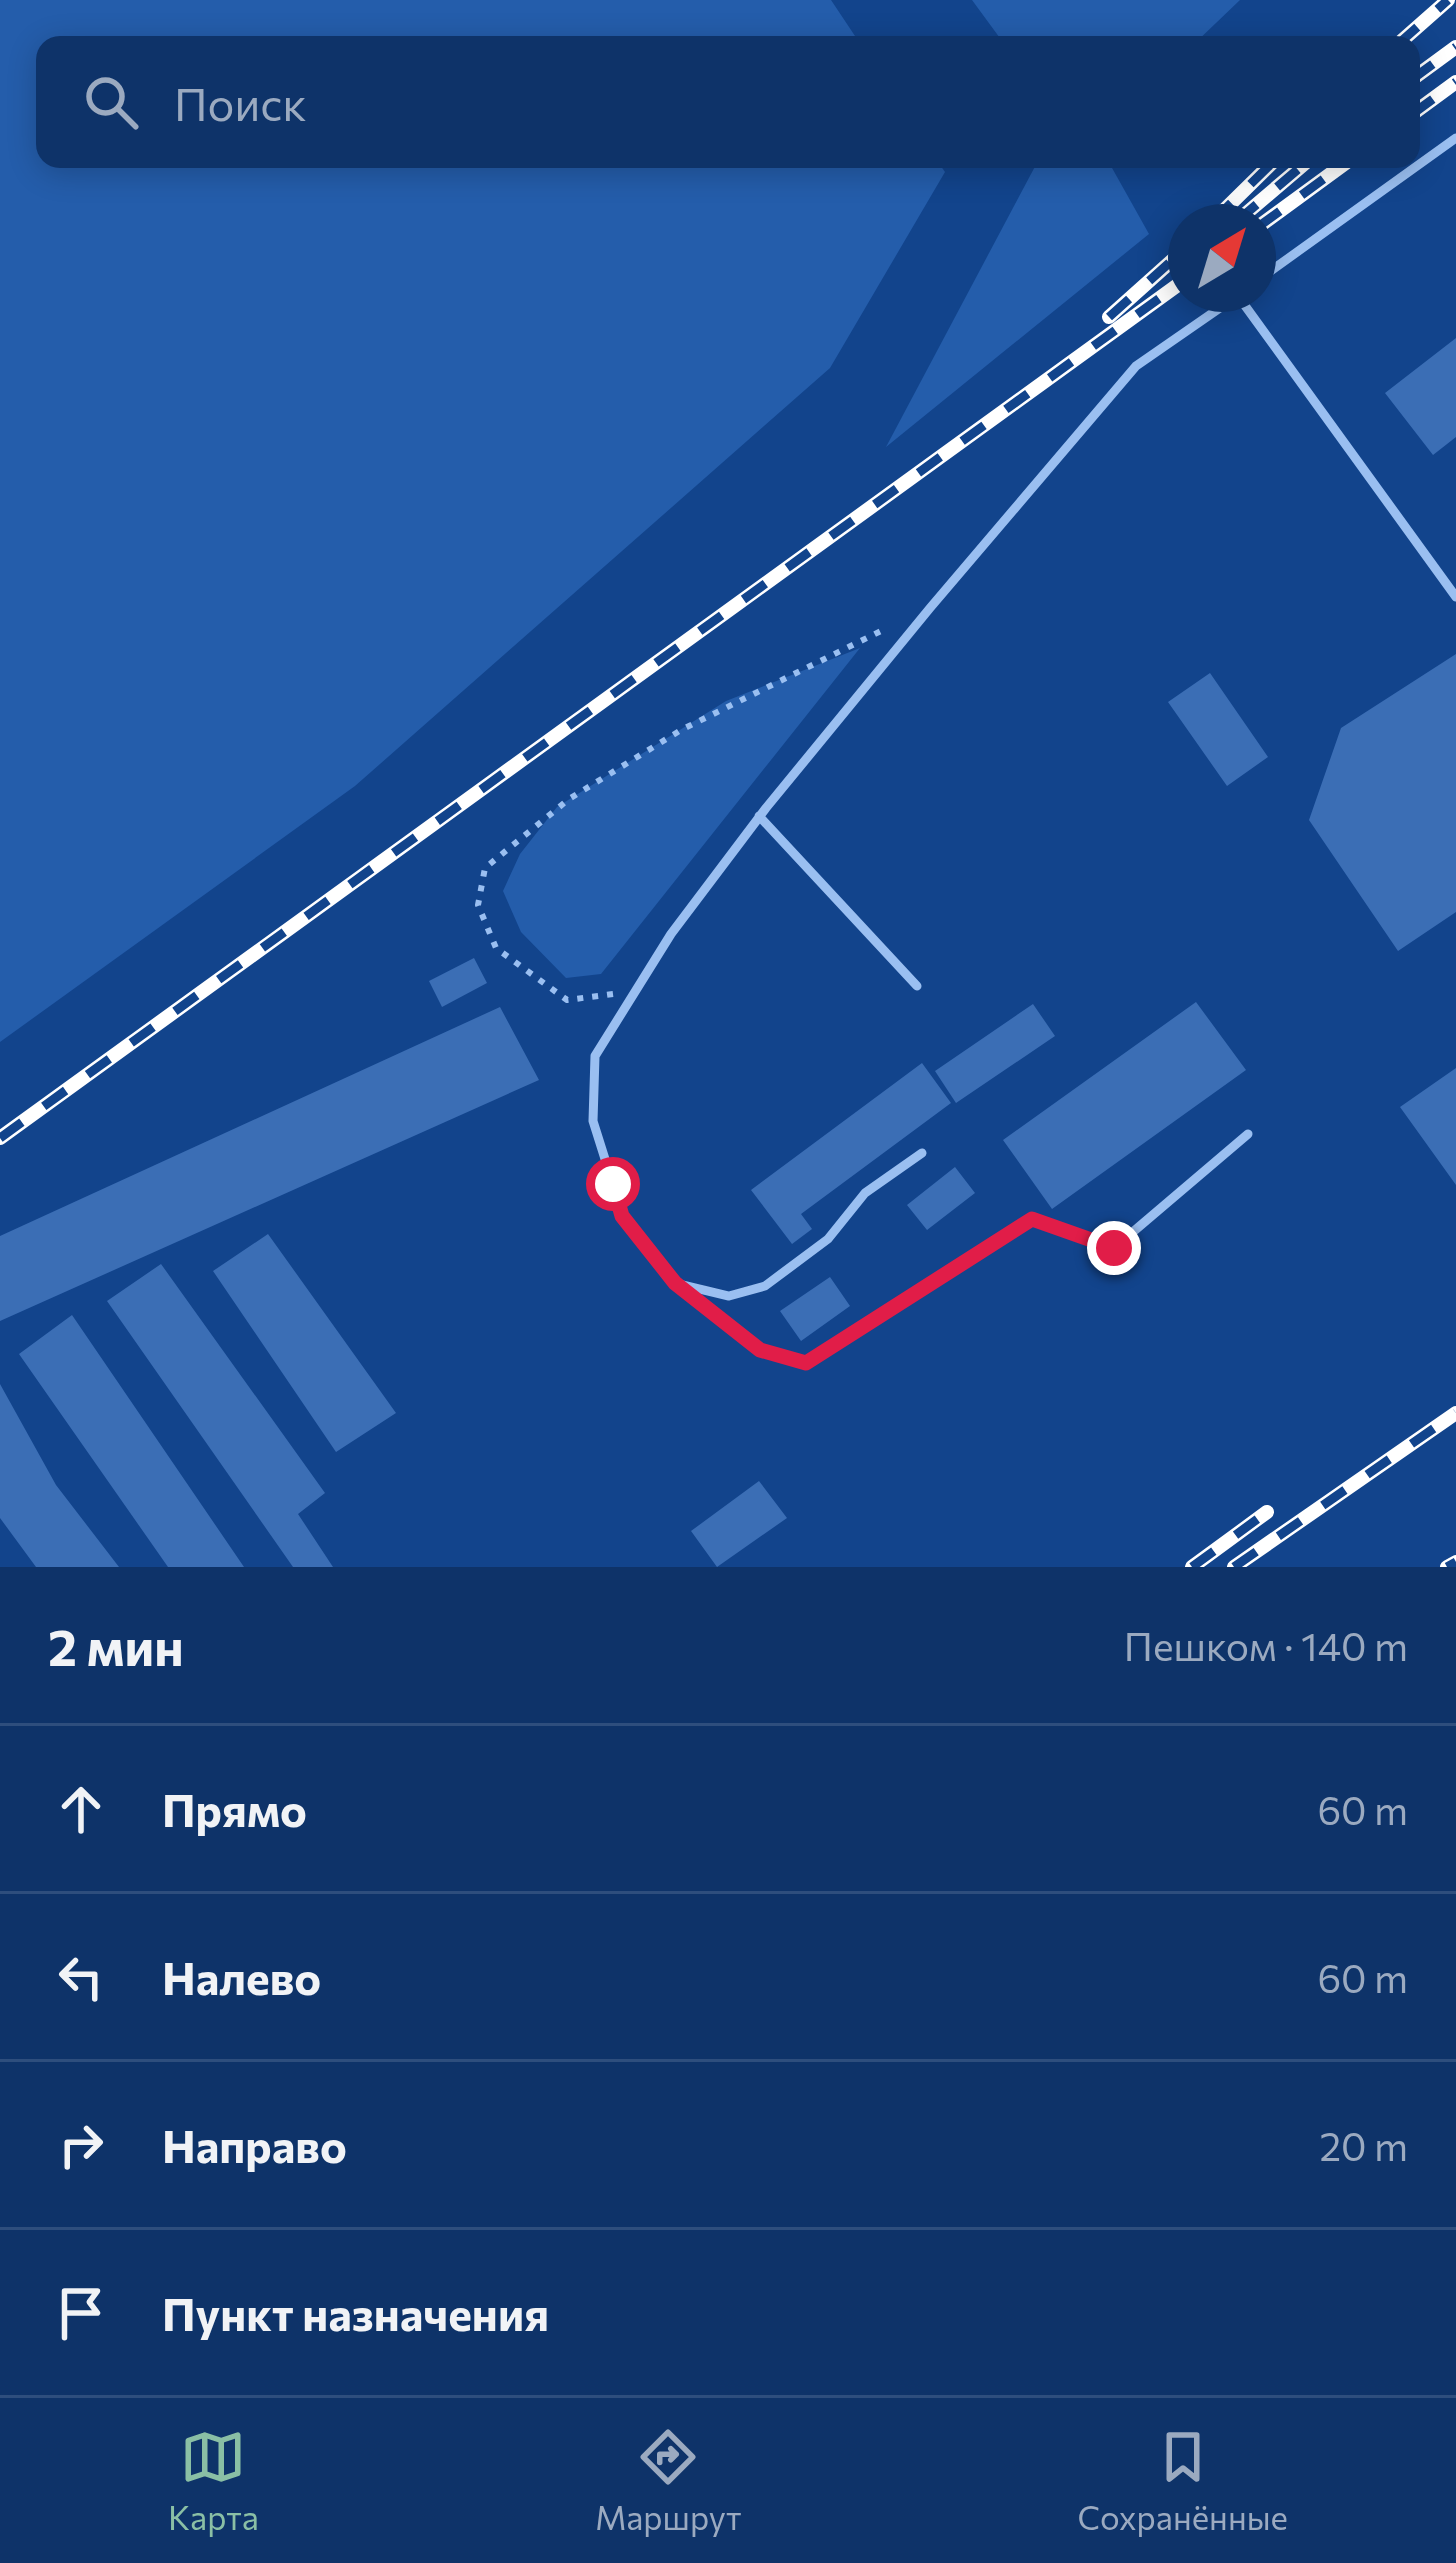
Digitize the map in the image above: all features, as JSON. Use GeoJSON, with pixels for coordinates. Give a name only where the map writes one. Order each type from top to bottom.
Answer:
{"type":"FeatureCollection","features":[{"type":"Feature","properties":{"kind":"lane"},"geometry":{"type":"LineString","coordinates":[[1420,164],[1456,138]]}},
{"type":"Feature","properties":{"kind":"lane"},"geometry":{"type":"LineString","coordinates":[[1276,267],[1414,168]]}},
{"type":"Feature","properties":{"kind":"lane"},"geometry":{"type":"LineString","coordinates":[[1215,312],[1136,367],[759,816],[671,934],[595,1056],[593,1121],[622,1216],[675,1283],[760,1350],[806,1363],[1032,1219],[1114,1248],[1248,1134]]}},
{"type":"Feature","properties":{"kind":"lane"},"geometry":{"type":"LineString","coordinates":[[1251,312],[1456,597]]}},
{"type":"Feature","properties":{"kind":"lane"},"geometry":{"type":"LineString","coordinates":[[759,816],[917,986]]}},
{"type":"Feature","properties":{"kind":"lane"},"geometry":{"type":"LineString","coordinates":[[675,1283],[729,1296],[765,1286],[828,1240],[865,1193],[922,1153]]}},
{"type":"Feature","properties":{"kind":"path"},"geometry":{"type":"LineString","coordinates":[[635,992],[568,1000],[496,948],[478,904],[485,868],[569,800],[681,730],[888,628]]}},
{"type":"Feature","properties":{"kind":"shaded area"},"geometry":{"type":"Polygon","coordinates":[[[0,0],[831,0],[855,36],[36,36],[36,168],[942,168],[945,172],[830,368],[355,786],[0,1042],[0,0]]]}},
{"type":"Feature","properties":{"kind":"shaded area"},"geometry":{"type":"Polygon","coordinates":[[[972,0],[1240,0],[1202,36],[998,36],[972,0]]]}},
{"type":"Feature","properties":{"kind":"shaded area"},"geometry":{"type":"Polygon","coordinates":[[[1034,168],[1112,168],[1149,234],[886,447],[1034,168]]]}},
{"type":"Feature","properties":{"kind":"shaded area"},"geometry":{"type":"Polygon","coordinates":[[[860,648],[601,974],[566,978],[521,932],[503,891],[520,854],[557,807],[726,701],[860,648]]]}},
{"type":"Feature","properties":{"kind":"building"},"geometry":{"type":"Polygon","coordinates":[[[1456,338],[1456,437],[1433,455],[1385,393],[1456,338]]]}},
{"type":"Feature","properties":{"kind":"building"},"geometry":{"type":"Polygon","coordinates":[[[1456,654],[1456,912],[1398,951],[1309,820],[1341,728],[1456,654]]]}},
{"type":"Feature","properties":{"kind":"building"},"geometry":{"type":"Polygon","coordinates":[[[1210,673],[1268,757],[1227,786],[1168,702],[1210,673]]]}},
{"type":"Feature","properties":{"kind":"building"},"geometry":{"type":"Polygon","coordinates":[[[474,958],[487,983],[442,1007],[429,981],[474,958]]]}},
{"type":"Feature","properties":{"kind":"building"},"geometry":{"type":"Polygon","coordinates":[[[1196,1002],[1246,1070],[1052,1209],[1003,1140],[1196,1002]]]}},
{"type":"Feature","properties":{"kind":"building"},"geometry":{"type":"Polygon","coordinates":[[[1033,1004],[1055,1036],[956,1103],[935,1071],[1033,1004]]]}},
{"type":"Feature","properties":{"kind":"building"},"geometry":{"type":"Polygon","coordinates":[[[500,1007],[539,1080],[0,1321],[0,1236],[500,1007]]]}},
{"type":"Feature","properties":{"kind":"building"},"geometry":{"type":"Polygon","coordinates":[[[922,1063],[951,1103],[801,1214],[812,1229],[792,1244],[751,1190],[922,1063]]]}},
{"type":"Feature","properties":{"kind":"building"},"geometry":{"type":"Polygon","coordinates":[[[1456,1068],[1456,1185],[1400,1107],[1456,1068]]]}},
{"type":"Feature","properties":{"kind":"building"},"geometry":{"type":"Polygon","coordinates":[[[955,1167],[975,1193],[927,1230],[907,1205],[955,1167]]]}},
{"type":"Feature","properties":{"kind":"building"},"geometry":{"type":"Polygon","coordinates":[[[268,1234],[396,1413],[336,1452],[213,1271],[268,1234]]]}},
{"type":"Feature","properties":{"kind":"building"},"geometry":{"type":"Polygon","coordinates":[[[161,1264],[325,1493],[298,1514],[333,1567],[293,1567],[107,1301],[161,1264]]]}},
{"type":"Feature","properties":{"kind":"building"},"geometry":{"type":"Polygon","coordinates":[[[830,1277],[850,1306],[801,1341],[780,1311],[830,1277]]]}},
{"type":"Feature","properties":{"kind":"building"},"geometry":{"type":"Polygon","coordinates":[[[72,1315],[244,1567],[168,1567],[19,1354],[72,1315]]]}},
{"type":"Feature","properties":{"kind":"building"},"geometry":{"type":"Polygon","coordinates":[[[0,1384],[56,1485],[119,1567],[36,1567],[0,1518],[0,1384]]]}},
{"type":"Feature","properties":{"kind":"building"},"geometry":{"type":"Polygon","coordinates":[[[759,1481],[787,1518],[717,1567],[691,1531],[759,1481]]]}},
{"type":"Feature","properties":{"kind":"railway"},"geometry":{"type":"LineString","coordinates":[[1407,36],[1448,0]]}},
{"type":"Feature","properties":{"kind":"railway"},"geometry":{"type":"LineString","coordinates":[[1420,73],[1456,47]]}},
{"type":"Feature","properties":{"kind":"railway"},"geometry":{"type":"LineString","coordinates":[[1420,108],[1456,82]]}},
{"type":"Feature","properties":{"kind":"railway"},"geometry":{"type":"LineString","coordinates":[[1230,204],[1267,168]]}},
{"type":"Feature","properties":{"kind":"railway"},"geometry":{"type":"LineString","coordinates":[[1257,204],[1299,168]]}},
{"type":"Feature","properties":{"kind":"railway"},"geometry":{"type":"LineString","coordinates":[[1276,214],[1339,168]]}},
{"type":"Feature","properties":{"kind":"railway"},"geometry":{"type":"LineString","coordinates":[[1109,317],[1168,264]]}},
{"type":"Feature","properties":{"kind":"railway"},"geometry":{"type":"LineString","coordinates":[[0,1138],[1168,292]]}},
{"type":"Feature","properties":{"kind":"railway"},"geometry":{"type":"LineString","coordinates":[[1234,1567],[1456,1413]]}},
{"type":"Feature","properties":{"kind":"railway"},"geometry":{"type":"LineString","coordinates":[[1192,1567],[1267,1512]]}},
{"type":"Feature","properties":{"kind":"railway"},"geometry":{"type":"LineString","coordinates":[[1447,1567],[1456,1562]]}},
{"type":"Feature","properties":{"kind":"route"},"geometry":{"type":"LineString","coordinates":[[613,1184],[622,1216],[675,1283],[760,1350],[806,1363],[1032,1219],[1114,1248]]}}]}
